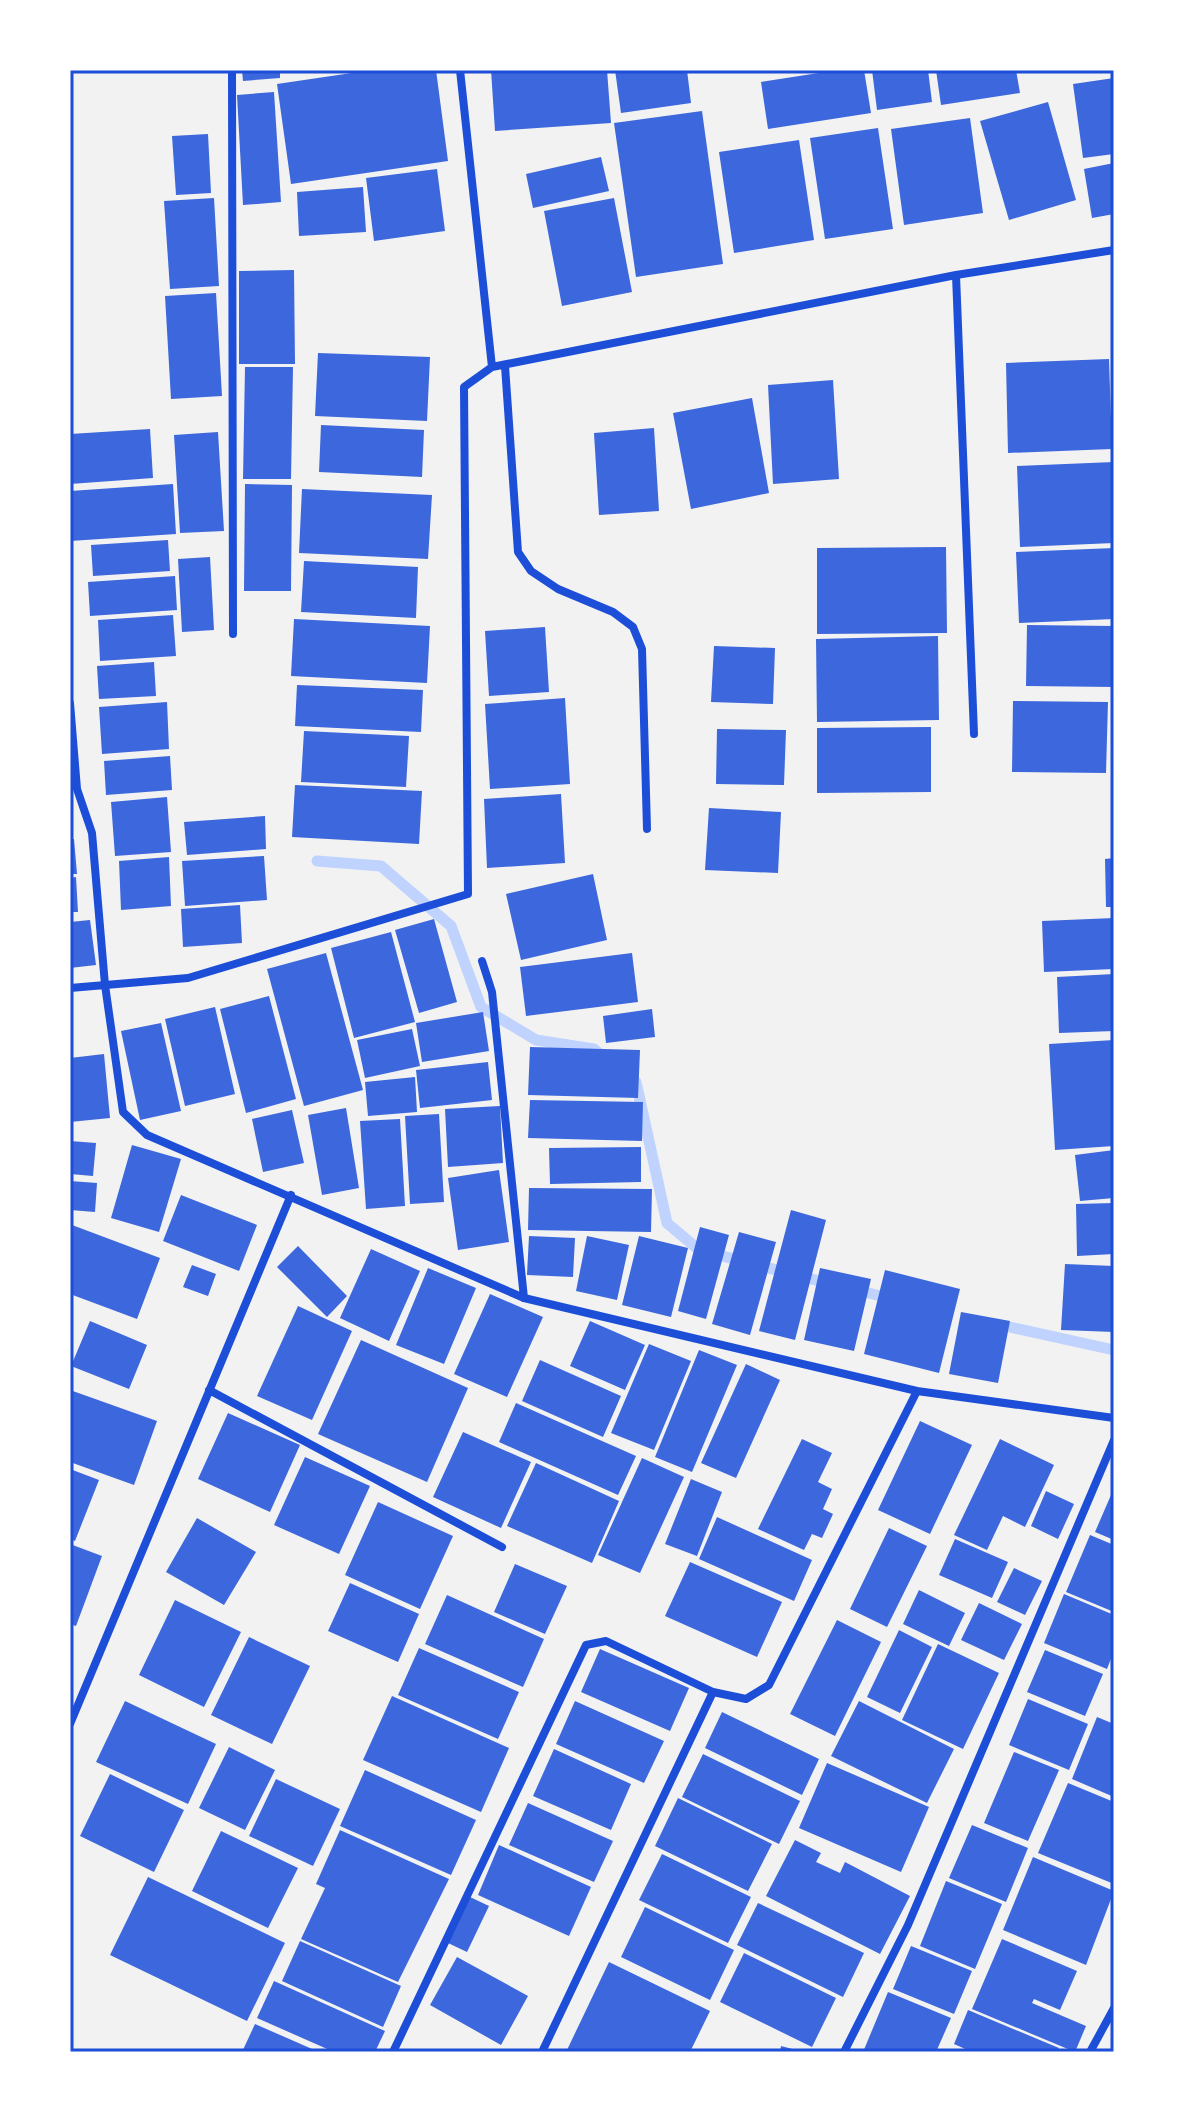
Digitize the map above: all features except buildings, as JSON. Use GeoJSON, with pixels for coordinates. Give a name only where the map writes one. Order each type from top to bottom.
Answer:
{"type":"FeatureCollection","features":[{"type":"Feature","properties":{"kind":"street"},"geometry":{"type":"LineString","coordinates":[[232,70],[233,634]]}},
{"type":"Feature","properties":{"kind":"street"},"geometry":{"type":"LineString","coordinates":[[460,70],[492,367]]}},
{"type":"Feature","properties":{"kind":"street"},"geometry":{"type":"LineString","coordinates":[[70,988],[188,978],[468,894],[464,387],[492,367],[956,275],[1114,250]]}},
{"type":"Feature","properties":{"kind":"street"},"geometry":{"type":"LineString","coordinates":[[956,275],[974,734]]}},
{"type":"Feature","properties":{"kind":"street"},"geometry":{"type":"LineString","coordinates":[[505,366],[518,552],[531,571],[558,589],[613,612],[633,627],[642,649],[647,829]]}},
{"type":"Feature","properties":{"kind":"street"},"geometry":{"type":"LineString","coordinates":[[70,703],[77,789],[92,833],[105,985],[123,1112],[133,1126],[147,1135],[524,1298],[917,1391],[1114,1418]]}},
{"type":"Feature","properties":{"kind":"street"},"geometry":{"type":"LineString","coordinates":[[482,961],[492,992],[524,1298]]}},
{"type":"Feature","properties":{"kind":"street"},"geometry":{"type":"LineString","coordinates":[[70,1724],[291,1195]]}},
{"type":"Feature","properties":{"kind":"street"},"geometry":{"type":"LineString","coordinates":[[209,1390],[502,1547]]}},
{"type":"Feature","properties":{"kind":"street"},"geometry":{"type":"LineString","coordinates":[[393,2052],[586,1645],[606,1641],[713,1692],[746,1699],[769,1685],[917,1391]]}},
{"type":"Feature","properties":{"kind":"street"},"geometry":{"type":"LineString","coordinates":[[844,2052],[908,1925],[1114,1440]]}},
{"type":"Feature","properties":{"kind":"street"},"geometry":{"type":"LineString","coordinates":[[542,2052],[713,1692]]}},
{"type":"Feature","properties":{"kind":"street"},"geometry":{"type":"LineString","coordinates":[[1090,2052],[1114,2008]]}},
{"type":"Feature","properties":{"kind":"waterway"},"geometry":{"type":"LineString","coordinates":[[317,861],[381,866],[451,926],[481,1007],[536,1040],[594,1049],[601,1055]]}},
{"type":"Feature","properties":{"kind":"waterway"},"geometry":{"type":"LineString","coordinates":[[636,1082],[667,1223],[699,1250],[831,1284]]}},
{"type":"Feature","properties":{"kind":"waterway"},"geometry":{"type":"LineString","coordinates":[[856,1290],[893,1299]]}},
{"type":"Feature","properties":{"kind":"waterway"},"geometry":{"type":"LineString","coordinates":[[996,1324],[1114,1350]]}}]}
